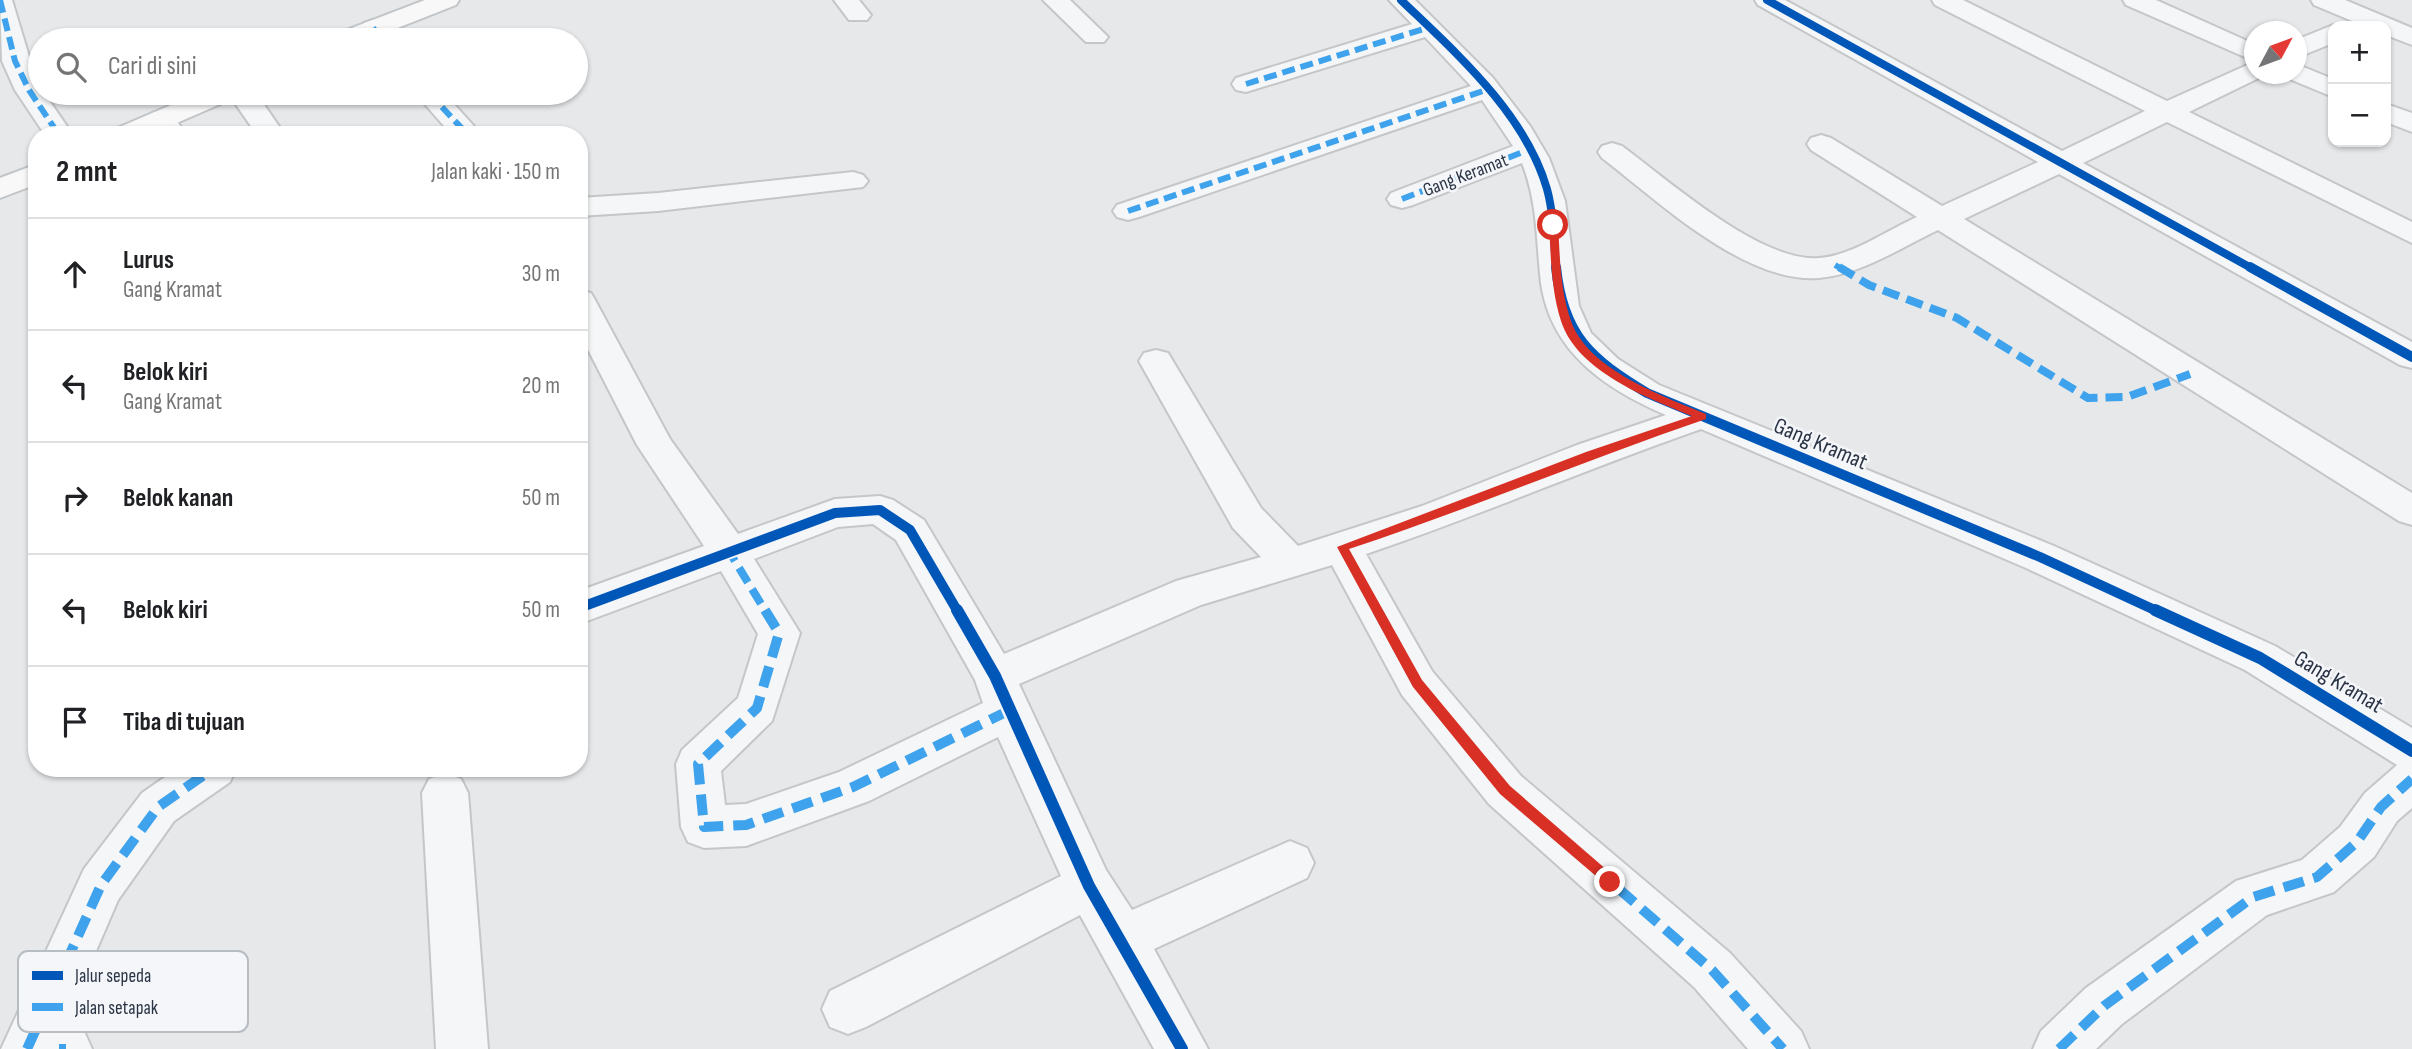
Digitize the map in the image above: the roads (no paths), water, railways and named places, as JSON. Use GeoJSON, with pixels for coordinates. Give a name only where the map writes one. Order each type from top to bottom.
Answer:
{"type":"FeatureCollection","features":[{"type":"Feature","properties":{"kind":"main road"},"geometry":{"type":"LineString","coordinates":[[390,28],[447,0]]}},
{"type":"Feature","properties":{"kind":"main road"},"geometry":{"type":"LineString","coordinates":[[169,126],[203,105]]}},
{"type":"Feature","properties":{"kind":"main road"},"geometry":{"type":"LineString","coordinates":[[0,189],[28,177]]}},
{"type":"Feature","properties":{"kind":"street"},"geometry":{"type":"LineString","coordinates":[[1,0],[15,61],[28,88]]}},
{"type":"Feature","properties":{"kind":"street"},"geometry":{"type":"LineString","coordinates":[[1055,0],[1095,37]]}},
{"type":"Feature","properties":{"kind":"street","name":"Gang Kramat"},"geometry":{"type":"LineString","coordinates":[[1401,0],[1430,27],[1505,111],[1528,150],[1545,183],[1553,225],[1558,290],[1566,324],[1581,346],[1610,372],[1647,393],[2040,557],[2248,653],[2412,751]]}},
{"type":"Feature","properties":{"kind":"street"},"geometry":{"type":"LineString","coordinates":[[1767,0],[2412,357]]}},
{"type":"Feature","properties":{"kind":"street"},"geometry":{"type":"LineString","coordinates":[[1944,0],[2412,234]]}},
{"type":"Feature","properties":{"kind":"street"},"geometry":{"type":"LineString","coordinates":[[2135,0],[2244,48]]}},
{"type":"Feature","properties":{"kind":"street"},"geometry":{"type":"LineString","coordinates":[[2323,0],[2354,21]]}},
{"type":"Feature","properties":{"kind":"street"},"geometry":{"type":"LineString","coordinates":[[2358,21],[2390,6]]}},
{"type":"Feature","properties":{"kind":"street"},"geometry":{"type":"LineString","coordinates":[[1246,84],[1430,27]]}},
{"type":"Feature","properties":{"kind":"street"},"geometry":{"type":"LineString","coordinates":[[2391,31],[2412,37]]}},
{"type":"Feature","properties":{"kind":"street"},"geometry":{"type":"LineString","coordinates":[[2307,45],[2328,35]]}},
{"type":"Feature","properties":{"kind":"street"},"geometry":{"type":"LineString","coordinates":[[1612,152],[1737,243],[1770,261],[1807,269],[1835,265],[1941,218],[2244,75]]}},
{"type":"Feature","properties":{"kind":"street"},"geometry":{"type":"LineString","coordinates":[[2307,77],[2328,87]]}},
{"type":"Feature","properties":{"kind":"street"},"geometry":{"type":"LineString","coordinates":[[1128,211],[1486,90]]}},
{"type":"Feature","properties":{"kind":"street"},"geometry":{"type":"LineString","coordinates":[[39,105],[53,126]]}},
{"type":"Feature","properties":{"kind":"street"},"geometry":{"type":"LineString","coordinates":[[250,105],[265,126]]}},
{"type":"Feature","properties":{"kind":"street"},"geometry":{"type":"LineString","coordinates":[[440,105],[460,126]]}},
{"type":"Feature","properties":{"kind":"street"},"geometry":{"type":"LineString","coordinates":[[2391,114],[2412,124]]}},
{"type":"Feature","properties":{"kind":"street"},"geometry":{"type":"LineString","coordinates":[[1821,144],[2412,511]]}},
{"type":"Feature","properties":{"kind":"street","name":"Gang Keramat"},"geometry":{"type":"LineString","coordinates":[[1402,199],[1528,150]]}},
{"type":"Feature","properties":{"kind":"street"},"geometry":{"type":"LineString","coordinates":[[588,206],[658,202],[853,181]]}},
{"type":"Feature","properties":{"kind":"street"},"geometry":{"type":"LineString","coordinates":[[588,317],[655,445],[730,553],[779,633],[757,708],[698,764],[704,827],[746,825],[853,787],[1002,694],[1190,592],[1291,564],[1436,516],[1590,454],[1702,416]]}},
{"type":"Feature","properties":{"kind":"street"},"geometry":{"type":"LineString","coordinates":[[1156,361],[1247,518],[1291,564]]}},
{"type":"Feature","properties":{"kind":"street"},"geometry":{"type":"LineString","coordinates":[[588,605],[835,513],[880,510],[910,530],[1002,694],[1089,886],[1122,939],[1182,1049]]}},
{"type":"Feature","properties":{"kind":"street"},"geometry":{"type":"LineString","coordinates":[[1342,547],[1417,683],[1505,790],[1712,970],[1783,1049]]}},
{"type":"Feature","properties":{"kind":"street"},"geometry":{"type":"LineString","coordinates":[[71,951],[101,886],[158,807],[201,777]]}},
{"type":"Feature","properties":{"kind":"street"},"geometry":{"type":"LineString","coordinates":[[2059,1049],[2104,1006],[2253,897],[2317,877],[2357,842],[2381,807],[2412,779]]}},
{"type":"Feature","properties":{"kind":"street"},"geometry":{"type":"LineString","coordinates":[[445,793],[462,1049]]}},
{"type":"Feature","properties":{"kind":"street"},"geometry":{"type":"LineString","coordinates":[[1122,939],[1290,863]]}},
{"type":"Feature","properties":{"kind":"street"},"geometry":{"type":"LineString","coordinates":[[848,1009],[1089,886]]}},
{"type":"Feature","properties":{"kind":"street"},"geometry":{"type":"LineString","coordinates":[[27,1049],[35,1032]]}},
{"type":"Feature","properties":{"kind":"street"},"geometry":{"type":"LineString","coordinates":[[59,1049],[66,1049]]}}]}
